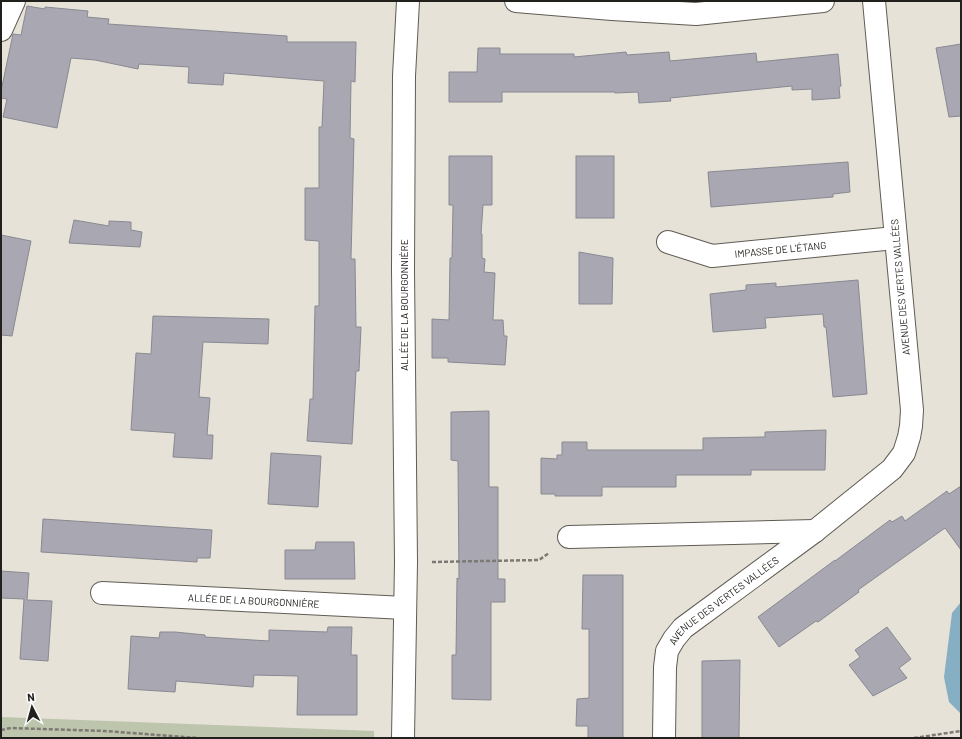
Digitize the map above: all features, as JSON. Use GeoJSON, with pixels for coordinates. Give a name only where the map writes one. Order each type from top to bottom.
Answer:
{"type":"FeatureCollection","features":[{"type":"Feature","properties":{"kind":"street"},"geometry":{"type":"LineString","coordinates":[[1,30],[14,1]]}},
{"type":"Feature","properties":{"kind":"street","name":"ALLÉE DE LA BOURGONNIÈRE"},"geometry":{"type":"LineString","coordinates":[[403,738],[406,562],[403,270],[404,92],[405,33],[408,1]]}},
{"type":"Feature","properties":{"kind":"street"},"geometry":{"type":"LineString","coordinates":[[516,1],[696,14],[762,4],[823,1]]}},
{"type":"Feature","properties":{"kind":"street","name":"AVENUE DES VERTES VALLÉES"},"geometry":{"type":"LineString","coordinates":[[664,738],[665,667],[667,651],[683,628],[815,532],[892,469],[904,453],[909,437],[912,410],[874,1]]}},
{"type":"Feature","properties":{"kind":"street","name":"IMPASSE DE L'ÉTANG"},"geometry":{"type":"LineString","coordinates":[[668,242],[712,256],[895,238]]}},
{"type":"Feature","properties":{"kind":"street"},"geometry":{"type":"LineString","coordinates":[[569,537],[815,532]]}},
{"type":"Feature","properties":{"kind":"street","name":"ALLÉE DE LA BOURGONNIÈRE"},"geometry":{"type":"LineString","coordinates":[[102,593],[405,608]]}},
{"type":"Feature","properties":{"kind":"path"},"geometry":{"type":"LineString","coordinates":[[406,562],[539,560],[569,537]]}},
{"type":"Feature","properties":{"kind":"path"},"geometry":{"type":"LineString","coordinates":[[1,730],[11,728],[106,731],[198,738]]}},
{"type":"Feature","properties":{"kind":"path"},"geometry":{"type":"LineString","coordinates":[[914,738],[961,731]]}},
{"type":"Feature","properties":{"kind":"green space"},"geometry":{"type":"Polygon","coordinates":[[[1,717],[374,731],[374,738],[1,738],[1,717]]]}},
{"type":"Feature","properties":{"kind":"water"},"geometry":{"type":"Polygon","coordinates":[[[961,602],[961,714],[949,702],[944,677],[952,613],[961,602]]]}},
{"type":"Feature","properties":{"kind":"building"},"geometry":{"type":"Polygon","coordinates":[[[27,6],[45,9],[45,7],[88,11],[87,17],[109,19],[108,24],[287,36],[287,42],[356,42],[355,82],[351,81],[350,138],[354,139],[351,259],[355,259],[356,327],[361,327],[359,371],[356,371],[352,444],[307,441],[310,399],[313,399],[315,306],[319,306],[319,241],[305,240],[305,188],[319,188],[319,127],[322,127],[324,81],[224,73],[223,85],[188,83],[189,67],[139,64],[138,69],[95,60],[71,58],[57,128],[3,117],[7,99],[1,98],[1,91],[13,34],[21,35],[27,6]]]}},
{"type":"Feature","properties":{"kind":"building"},"geometry":{"type":"Polygon","coordinates":[[[961,44],[961,116],[949,117],[936,48],[961,44]]]}},
{"type":"Feature","properties":{"kind":"building"},"geometry":{"type":"Polygon","coordinates":[[[478,48],[500,48],[500,54],[574,54],[574,57],[626,52],[627,55],[669,52],[670,61],[756,53],[757,62],[838,54],[841,86],[839,87],[840,98],[812,100],[812,89],[792,90],[792,86],[670,98],[671,101],[639,103],[638,92],[502,92],[502,102],[449,102],[449,72],[477,72],[478,48]]]}},
{"type":"Feature","properties":{"kind":"building"},"geometry":{"type":"Polygon","coordinates":[[[449,156],[492,156],[492,205],[483,205],[481,234],[482,258],[485,259],[484,272],[495,273],[493,320],[503,320],[504,336],[507,336],[505,365],[448,362],[448,358],[432,358],[432,319],[449,320],[453,205],[449,205],[449,156]]]}},
{"type":"Feature","properties":{"kind":"building"},"geometry":{"type":"Polygon","coordinates":[[[576,156],[614,156],[614,218],[576,218],[576,156]]]}},
{"type":"Feature","properties":{"kind":"building"},"geometry":{"type":"Polygon","coordinates":[[[848,162],[850,192],[833,194],[833,197],[711,207],[708,172],[848,162]]]}},
{"type":"Feature","properties":{"kind":"building"},"geometry":{"type":"Polygon","coordinates":[[[74,220],[109,226],[109,221],[131,222],[131,230],[142,232],[140,247],[69,243],[74,220]]]}},
{"type":"Feature","properties":{"kind":"building"},"geometry":{"type":"Polygon","coordinates":[[[1,235],[31,241],[12,336],[1,335],[1,235]]]}},
{"type":"Feature","properties":{"kind":"building"},"geometry":{"type":"Polygon","coordinates":[[[579,252],[613,258],[612,304],[579,304],[579,252]]]}},
{"type":"Feature","properties":{"kind":"building"},"geometry":{"type":"Polygon","coordinates":[[[858,280],[867,394],[833,397],[826,327],[824,327],[823,314],[765,318],[766,328],[713,332],[710,294],[746,290],[746,285],[776,283],[776,287],[858,280]]]}},
{"type":"Feature","properties":{"kind":"building"},"geometry":{"type":"Polygon","coordinates":[[[153,316],[269,319],[268,344],[203,342],[199,397],[210,398],[207,435],[213,435],[212,459],[173,457],[175,433],[131,430],[136,353],[151,354],[153,316]]]}},
{"type":"Feature","properties":{"kind":"building"},"geometry":{"type":"Polygon","coordinates":[[[489,411],[489,487],[498,487],[498,579],[505,579],[505,602],[491,602],[491,700],[452,699],[452,655],[456,655],[457,578],[459,579],[458,461],[451,460],[451,412],[489,411]]]}},
{"type":"Feature","properties":{"kind":"building"},"geometry":{"type":"Polygon","coordinates":[[[826,430],[825,470],[751,470],[751,475],[676,475],[676,487],[602,487],[602,496],[555,496],[555,494],[541,494],[541,458],[557,459],[557,455],[562,455],[562,442],[587,442],[587,450],[703,450],[703,438],[765,437],[765,432],[826,430]]]}},
{"type":"Feature","properties":{"kind":"building"},"geometry":{"type":"Polygon","coordinates":[[[271,453],[321,456],[318,507],[268,504],[271,453]]]}},
{"type":"Feature","properties":{"kind":"building"},"geometry":{"type":"Polygon","coordinates":[[[961,486],[961,550],[945,528],[858,590],[859,592],[818,622],[816,621],[779,647],[758,617],[890,520],[892,522],[902,516],[905,521],[947,491],[949,494],[961,486]]]}},
{"type":"Feature","properties":{"kind":"building"},"geometry":{"type":"Polygon","coordinates":[[[43,519],[212,530],[210,558],[197,558],[197,562],[41,552],[43,519]]]}},
{"type":"Feature","properties":{"kind":"building"},"geometry":{"type":"Polygon","coordinates":[[[316,542],[354,542],[355,579],[285,579],[285,550],[315,550],[316,542]]]}},
{"type":"Feature","properties":{"kind":"building"},"geometry":{"type":"Polygon","coordinates":[[[1,571],[29,573],[27,600],[52,601],[48,661],[20,659],[24,599],[1,598],[1,571]]]}},
{"type":"Feature","properties":{"kind":"building"},"geometry":{"type":"Polygon","coordinates":[[[583,575],[623,575],[623,738],[588,738],[588,726],[576,726],[577,699],[589,698],[589,629],[582,629],[583,575]]]}},
{"type":"Feature","properties":{"kind":"building"},"geometry":{"type":"Polygon","coordinates":[[[328,627],[352,627],[351,655],[357,655],[357,715],[297,715],[298,676],[254,675],[253,687],[176,681],[175,692],[128,689],[131,636],[159,638],[160,632],[175,632],[205,635],[205,637],[269,641],[269,630],[327,632],[328,627]]]}},
{"type":"Feature","properties":{"kind":"building"},"geometry":{"type":"Polygon","coordinates":[[[887,627],[911,659],[899,668],[907,678],[873,696],[849,665],[860,657],[855,650],[887,627]]]}},
{"type":"Feature","properties":{"kind":"building"},"geometry":{"type":"Polygon","coordinates":[[[740,660],[739,738],[702,738],[702,661],[740,660]]]}}]}
